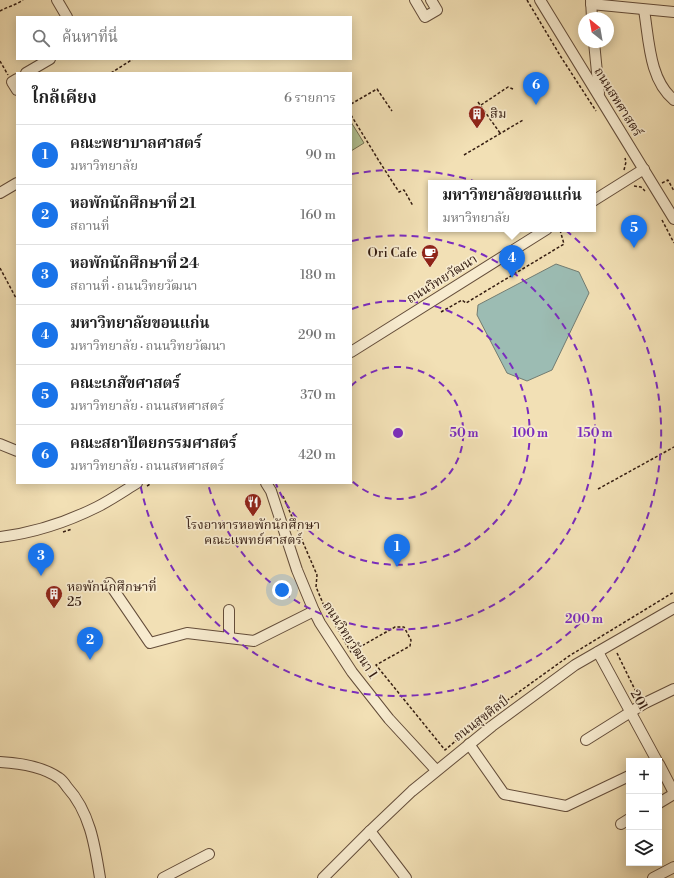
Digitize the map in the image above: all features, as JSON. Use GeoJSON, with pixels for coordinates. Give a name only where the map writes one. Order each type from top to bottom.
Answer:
{"type":"FeatureCollection","features":[{"type":"Feature","properties":{"kind":"street"},"geometry":{"type":"LineString","coordinates":[[57,0],[66,16]]}},
{"type":"Feature","properties":{"kind":"street"},"geometry":{"type":"LineString","coordinates":[[415,0],[424,17],[437,10],[431,0]]}},
{"type":"Feature","properties":{"kind":"street","name":"ถนนสหศาสตร์"},"geometry":{"type":"LineString","coordinates":[[540,0],[674,219]]}},
{"type":"Feature","properties":{"kind":"street"},"geometry":{"type":"LineString","coordinates":[[592,12],[591,2],[644,10],[674,12]]}},
{"type":"Feature","properties":{"kind":"street"},"geometry":{"type":"LineString","coordinates":[[644,10],[654,70],[669,96],[674,100]]}},
{"type":"Feature","properties":{"kind":"street"},"geometry":{"type":"LineString","coordinates":[[595,48],[599,95]]}},
{"type":"Feature","properties":{"kind":"street"},"geometry":{"type":"LineString","coordinates":[[28,72],[48,60]]}},
{"type":"Feature","properties":{"kind":"street"},"geometry":{"type":"LineString","coordinates":[[596,199],[644,169]]}},
{"type":"Feature","properties":{"kind":"street"},"geometry":{"type":"LineString","coordinates":[[0,193],[16,184]]}},
{"type":"Feature","properties":{"kind":"street","name":"ถนนวิทยวัฒนา"},"geometry":{"type":"LineString","coordinates":[[352,351],[542,232]]}},
{"type":"Feature","properties":{"kind":"street"},"geometry":{"type":"LineString","coordinates":[[0,444],[16,451]]}},
{"type":"Feature","properties":{"kind":"street"},"geometry":{"type":"LineString","coordinates":[[0,537],[21,534],[64,521],[98,506],[135,484]]}},
{"type":"Feature","properties":{"kind":"street","name":"ถนนวิทยวัฒนา 1"},"geometry":{"type":"LineString","coordinates":[[267,484],[271,491],[297,570],[320,623],[352,672],[389,719],[436,770]]}},
{"type":"Feature","properties":{"kind":"street"},"geometry":{"type":"LineString","coordinates":[[109,583],[150,643],[187,633],[254,641],[314,611]]}},
{"type":"Feature","properties":{"kind":"street","name":"ถนนสุขศิลป์"},"geometry":{"type":"LineString","coordinates":[[323,878],[370,831],[436,770],[469,744],[575,665],[674,608]]}},
{"type":"Feature","properties":{"kind":"street"},"geometry":{"type":"LineString","coordinates":[[229,610],[229,638]]}},
{"type":"Feature","properties":{"kind":"street","name":"201"},"geometry":{"type":"LineString","coordinates":[[598,652],[655,758]]}},
{"type":"Feature","properties":{"kind":"street"},"geometry":{"type":"LineString","coordinates":[[586,740],[642,705],[674,689]]}},
{"type":"Feature","properties":{"kind":"street"},"geometry":{"type":"LineString","coordinates":[[469,744],[504,794],[566,806],[626,777]]}},
{"type":"Feature","properties":{"kind":"street"},"geometry":{"type":"LineString","coordinates":[[0,762],[16,763],[42,769],[60,778],[72,791],[82,808],[90,827],[100,878]]}},
{"type":"Feature","properties":{"kind":"street"},"geometry":{"type":"LineString","coordinates":[[662,770],[674,792],[662,801]]}},
{"type":"Feature","properties":{"kind":"street"},"geometry":{"type":"LineString","coordinates":[[370,831],[406,878]]}},
{"type":"Feature","properties":{"kind":"street"},"geometry":{"type":"LineString","coordinates":[[164,878],[209,854]]}},
{"type":"Feature","properties":{"kind":"street"},"geometry":{"type":"LineString","coordinates":[[653,878],[674,868]]}},
{"type":"Feature","properties":{"kind":"path"},"geometry":{"type":"LineString","coordinates":[[0,11],[4,8],[12,7],[23,0]]}},
{"type":"Feature","properties":{"kind":"path"},"geometry":{"type":"LineString","coordinates":[[527,0],[599,116]]}},
{"type":"Feature","properties":{"kind":"path"},"geometry":{"type":"LineString","coordinates":[[113,72],[131,60]]}},
{"type":"Feature","properties":{"kind":"path"},"geometry":{"type":"LineString","coordinates":[[0,62],[15,83]]}},
{"type":"Feature","properties":{"kind":"path"},"geometry":{"type":"LineString","coordinates":[[481,105],[508,87],[513,89]]}},
{"type":"Feature","properties":{"kind":"path"},"geometry":{"type":"LineString","coordinates":[[352,103],[377,89],[392,111]]}},
{"type":"Feature","properties":{"kind":"path"},"geometry":{"type":"LineString","coordinates":[[478,102],[500,133]]}},
{"type":"Feature","properties":{"kind":"path"},"geometry":{"type":"LineString","coordinates":[[352,117],[399,192],[404,190],[413,206]]}},
{"type":"Feature","properties":{"kind":"path"},"geometry":{"type":"LineString","coordinates":[[464,155],[523,120]]}},
{"type":"Feature","properties":{"kind":"path"},"geometry":{"type":"LineString","coordinates":[[620,175],[625,168],[626,162],[624,155]]}},
{"type":"Feature","properties":{"kind":"path"},"geometry":{"type":"LineString","coordinates":[[634,186],[641,187],[646,192]]}},
{"type":"Feature","properties":{"kind":"path"},"geometry":{"type":"LineString","coordinates":[[661,216],[674,243]]}},
{"type":"Feature","properties":{"kind":"path"},"geometry":{"type":"LineString","coordinates":[[440,312],[462,300],[466,303],[564,244],[561,232]]}},
{"type":"Feature","properties":{"kind":"path"},"geometry":{"type":"LineString","coordinates":[[0,268],[16,298]]}},
{"type":"Feature","properties":{"kind":"path"},"geometry":{"type":"LineString","coordinates":[[598,489],[674,447]]}},
{"type":"Feature","properties":{"kind":"path"},"geometry":{"type":"LineString","coordinates":[[283,496],[317,575],[316,587],[325,608],[351,652],[395,627],[404,627],[411,640],[410,646],[376,665],[445,750],[484,717],[569,656],[674,592]]}},
{"type":"Feature","properties":{"kind":"path"},"geometry":{"type":"LineString","coordinates":[[617,649],[620,660],[642,705]]}},
{"type":"Feature","properties":{"kind":"green space"},"geometry":{"type":"Polygon","coordinates":[[[352,124],[364,143],[352,150],[352,124]]]}},
{"type":"Feature","properties":{"kind":"water"},"geometry":{"type":"Polygon","coordinates":[[[556,264],[579,272],[589,293],[552,370],[527,381],[507,373],[477,315],[478,305],[556,264]]]}},
{"type":"Feature","properties":{"kind":"place","name":"คณะสถาปัตยกรรมศาสตร์"},"geometry":{"type":"Point","coordinates":[536,105]}},
{"type":"Feature","properties":{"kind":"place","name":"สิม"},"geometry":{"type":"Point","coordinates":[477,129]}},
{"type":"Feature","properties":{"kind":"place","name":"คณะเภสัขศาสตร์"},"geometry":{"type":"Point","coordinates":[634,248]}},
{"type":"Feature","properties":{"kind":"place","name":"Ori Cafe"},"geometry":{"type":"Point","coordinates":[430,268]}},
{"type":"Feature","properties":{"kind":"place","name":"มหาวิทยาลัยขอนแก่น"},"geometry":{"type":"Point","coordinates":[512,278]}},
{"type":"Feature","properties":{"kind":"place","name":"โรงอาหารหอพักนักศึกษา คณะแพทย์ศาสตร์"},"geometry":{"type":"Point","coordinates":[253,517]}},
{"type":"Feature","properties":{"kind":"place","name":"คณะพยาบาลศาสตร์"},"geometry":{"type":"Point","coordinates":[397,567]}},
{"type":"Feature","properties":{"kind":"place","name":"หอพักนักศึกษาที่ 24"},"geometry":{"type":"Point","coordinates":[41,576]}},
{"type":"Feature","properties":{"kind":"place","name":"หอพักนักศึกษาที่ 25"},"geometry":{"type":"Point","coordinates":[54,609]}},
{"type":"Feature","properties":{"kind":"place","name":"หอพักนักศึกษาที่ 21"},"geometry":{"type":"Point","coordinates":[90,660]}}]}
